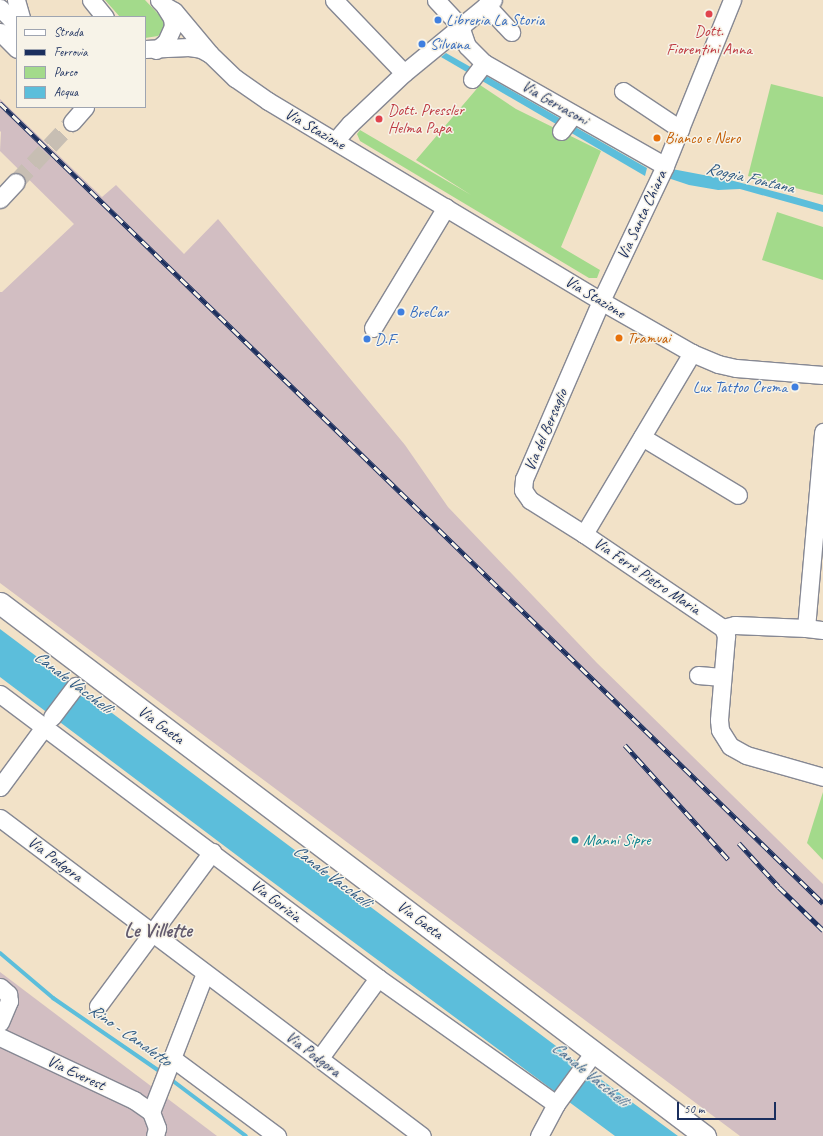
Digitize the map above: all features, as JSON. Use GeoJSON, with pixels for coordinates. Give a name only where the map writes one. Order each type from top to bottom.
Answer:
{"type":"FeatureCollection","features":[{"type":"Feature","properties":{"kind":"main road","name":"Via Gaeta"},"geometry":{"type":"LineString","coordinates":[[0,603],[589,1059],[705,1136]]}},
{"type":"Feature","properties":{"kind":"street"},"geometry":{"type":"LineString","coordinates":[[16,0],[21,16]]}},
{"type":"Feature","properties":{"kind":"street"},"geometry":{"type":"LineString","coordinates":[[334,0],[404,73]]}},
{"type":"Feature","properties":{"kind":"street"},"geometry":{"type":"LineString","coordinates":[[436,0],[460,26]]}},
{"type":"Feature","properties":{"kind":"street","name":"Via Santa Chiara"},"geometry":{"type":"LineString","coordinates":[[601,301],[665,166],[732,0]]}},
{"type":"Feature","properties":{"kind":"street"},"geometry":{"type":"LineString","coordinates":[[335,141],[350,124],[404,73],[489,2],[511,32]]}},
{"type":"Feature","properties":{"kind":"street"},"geometry":{"type":"LineString","coordinates":[[149,50],[166,42],[173,26],[172,18],[162,3]]}},
{"type":"Feature","properties":{"kind":"street","name":"Via Stazione"},"geometry":{"type":"LineString","coordinates":[[162,3],[174,11],[186,23],[210,54],[245,85],[601,301],[692,353],[718,364],[736,368],[823,375]]}},
{"type":"Feature","properties":{"kind":"street"},"geometry":{"type":"LineString","coordinates":[[0,8],[11,19],[16,27]]}},
{"type":"Feature","properties":{"kind":"street","name":"Via Gervasoni"},"geometry":{"type":"LineString","coordinates":[[460,26],[466,46],[484,62],[665,166]]}},
{"type":"Feature","properties":{"kind":"street"},"geometry":{"type":"LineString","coordinates":[[0,32],[16,48]]}},
{"type":"Feature","properties":{"kind":"street","name":"Via Stazione"},"geometry":{"type":"LineString","coordinates":[[149,50],[189,46],[210,54]]}},
{"type":"Feature","properties":{"kind":"street"},"geometry":{"type":"LineString","coordinates":[[472,79],[484,62]]}},
{"type":"Feature","properties":{"kind":"street"},"geometry":{"type":"LineString","coordinates":[[623,92],[680,129]]}},
{"type":"Feature","properties":{"kind":"street"},"geometry":{"type":"LineString","coordinates":[[72,122],[84,108]]}},
{"type":"Feature","properties":{"kind":"street"},"geometry":{"type":"LineString","coordinates":[[561,131],[574,114]]}},
{"type":"Feature","properties":{"kind":"street"},"geometry":{"type":"LineString","coordinates":[[0,198],[16,182]]}},
{"type":"Feature","properties":{"kind":"street"},"geometry":{"type":"LineString","coordinates":[[373,328],[446,207]]}},
{"type":"Feature","properties":{"kind":"street","name":"Via del Bersaglio"},"geometry":{"type":"LineString","coordinates":[[584,534],[530,500],[523,490],[524,479],[601,301]]}},
{"type":"Feature","properties":{"kind":"street","name":"Via Ferrè Pietro Maria"},"geometry":{"type":"LineString","coordinates":[[692,353],[584,534],[723,628]]}},
{"type":"Feature","properties":{"kind":"street"},"geometry":{"type":"LineString","coordinates":[[806,628],[823,432]]}},
{"type":"Feature","properties":{"kind":"street"},"geometry":{"type":"LineString","coordinates":[[642,437],[738,495]]}},
{"type":"Feature","properties":{"kind":"street"},"geometry":{"type":"LineString","coordinates":[[823,630],[735,625],[723,628],[726,636],[719,720],[720,730],[730,746],[746,755],[823,777]]}},
{"type":"Feature","properties":{"kind":"street"},"geometry":{"type":"LineString","coordinates":[[698,675],[722,677]]}},
{"type":"Feature","properties":{"kind":"street"},"geometry":{"type":"LineString","coordinates":[[0,787],[75,686]]}},
{"type":"Feature","properties":{"kind":"street","name":"Via Gorizia"},"geometry":{"type":"LineString","coordinates":[[0,694],[48,722],[212,852],[378,978],[560,1100]]}},
{"type":"Feature","properties":{"kind":"street","name":"Via Podgora"},"geometry":{"type":"LineString","coordinates":[[0,818],[422,1136]]}},
{"type":"Feature","properties":{"kind":"street"},"geometry":{"type":"LineString","coordinates":[[98,1006],[212,852]]}},
{"type":"Feature","properties":{"kind":"street"},"geometry":{"type":"LineString","coordinates":[[155,1136],[157,1128],[151,1112],[205,973]]}},
{"type":"Feature","properties":{"kind":"street"},"geometry":{"type":"LineString","coordinates":[[319,1058],[378,978]]}},
{"type":"Feature","properties":{"kind":"street"},"geometry":{"type":"LineString","coordinates":[[0,987],[8,994],[9,1001],[0,1022]]}},
{"type":"Feature","properties":{"kind":"street","name":"Via Everest"},"geometry":{"type":"LineString","coordinates":[[0,1037],[134,1100],[151,1112]]}},
{"type":"Feature","properties":{"kind":"street"},"geometry":{"type":"LineString","coordinates":[[172,1058],[277,1136]]}},
{"type":"Feature","properties":{"kind":"street"},"geometry":{"type":"LineString","coordinates":[[539,1136],[560,1100],[589,1059]]}},
{"type":"Feature","properties":{"kind":"shaded area"},"geometry":{"type":"Polygon","coordinates":[[[0,99],[102,197],[116,185],[184,254],[218,219],[405,445],[448,507],[597,663],[823,884],[823,1136],[740,1136],[0,583],[0,292],[2,292],[74,224],[0,151],[0,99]]]}},
{"type":"Feature","properties":{"kind":"shaded area"},"geometry":{"type":"Polygon","coordinates":[[[0,972],[217,1136],[0,1136],[0,972]]]}},
{"type":"Feature","properties":{"kind":"green space"},"geometry":{"type":"Polygon","coordinates":[[[105,0],[145,0],[162,18],[165,25],[162,32],[158,36],[146,38],[146,16],[119,16],[105,0]]]}},
{"type":"Feature","properties":{"kind":"green space"},"geometry":{"type":"Polygon","coordinates":[[[771,84],[823,97],[823,195],[748,176],[771,84]]]}},
{"type":"Feature","properties":{"kind":"green space"},"geometry":{"type":"Polygon","coordinates":[[[480,85],[516,109],[601,151],[561,247],[600,270],[597,278],[589,278],[360,141],[357,134],[360,130],[471,195],[416,160],[480,85]]]}},
{"type":"Feature","properties":{"kind":"green space"},"geometry":{"type":"Polygon","coordinates":[[[777,212],[823,227],[823,280],[762,260],[777,212]]]}},
{"type":"Feature","properties":{"kind":"green space"},"geometry":{"type":"Polygon","coordinates":[[[823,792],[823,860],[807,843],[823,792]]]}},
{"type":"Feature","properties":{"kind":"water"},"geometry":{"type":"Polygon","coordinates":[[[446,53],[647,168],[645,176],[441,57],[446,53]]]}},
{"type":"Feature","properties":{"kind":"water"},"geometry":{"type":"Polygon","coordinates":[[[672,169],[730,180],[788,195],[823,205],[823,212],[740,189],[718,190],[689,185],[668,178],[672,169]]]}},
{"type":"Feature","properties":{"kind":"water","name":"Canale Vacchelli"},"geometry":{"type":"Polygon","coordinates":[[[0,629],[678,1136],[615,1136],[251,866],[0,677],[0,629]]]}},
{"type":"Feature","properties":{"kind":"waterway","name":"Rino - Canaletto"},"geometry":{"type":"LineString","coordinates":[[0,953],[53,998],[162,1073]]}},
{"type":"Feature","properties":{"kind":"waterway","name":"Rino - Canaletto"},"geometry":{"type":"LineString","coordinates":[[169,1078],[246,1136]]}},
{"type":"Feature","properties":{"kind":"tunnel"},"geometry":{"type":"LineString","coordinates":[[16,182],[72,122]]}},
{"type":"Feature","properties":{"kind":"railway"},"geometry":{"type":"LineString","coordinates":[[0,103],[823,903]]}},
{"type":"Feature","properties":{"kind":"railway"},"geometry":{"type":"LineString","coordinates":[[625,745],[728,859]]}},
{"type":"Feature","properties":{"kind":"railway"},"geometry":{"type":"LineString","coordinates":[[739,843],[779,887],[823,930]]}},
{"type":"Feature","properties":{"kind":"place","name":"Dott. Fiorentini Anna"},"geometry":{"type":"Point","coordinates":[709,14]}},
{"type":"Feature","properties":{"kind":"place","name":"Libreria La Storia"},"geometry":{"type":"Point","coordinates":[438,20]}},
{"type":"Feature","properties":{"kind":"place","name":"Silvana"},"geometry":{"type":"Point","coordinates":[422,44]}},
{"type":"Feature","properties":{"kind":"place","name":"Dott. Pressler Helma Papa"},"geometry":{"type":"Point","coordinates":[379,119]}},
{"type":"Feature","properties":{"kind":"place","name":"Bianco e Nero"},"geometry":{"type":"Point","coordinates":[657,138]}},
{"type":"Feature","properties":{"kind":"place","name":"BreCar"},"geometry":{"type":"Point","coordinates":[401,312]}},
{"type":"Feature","properties":{"kind":"place","name":"Tramvai"},"geometry":{"type":"Point","coordinates":[619,338]}},
{"type":"Feature","properties":{"kind":"place","name":"D.F."},"geometry":{"type":"Point","coordinates":[367,339]}},
{"type":"Feature","properties":{"kind":"place","name":"Lux Tattoo Crema"},"geometry":{"type":"Point","coordinates":[795,387]}},
{"type":"Feature","properties":{"kind":"place","name":"Manni Sipre"},"geometry":{"type":"Point","coordinates":[575,840]}},
{"type":"Feature","properties":{"kind":"district","name":"Le Villette"},"geometry":{"type":"Point","coordinates":[158,930]}},
{"type":"Feature","properties":{"kind":"water label","name":"Roggia Fontana"},"geometry":{"type":"Point","coordinates":[750,178]}}]}
